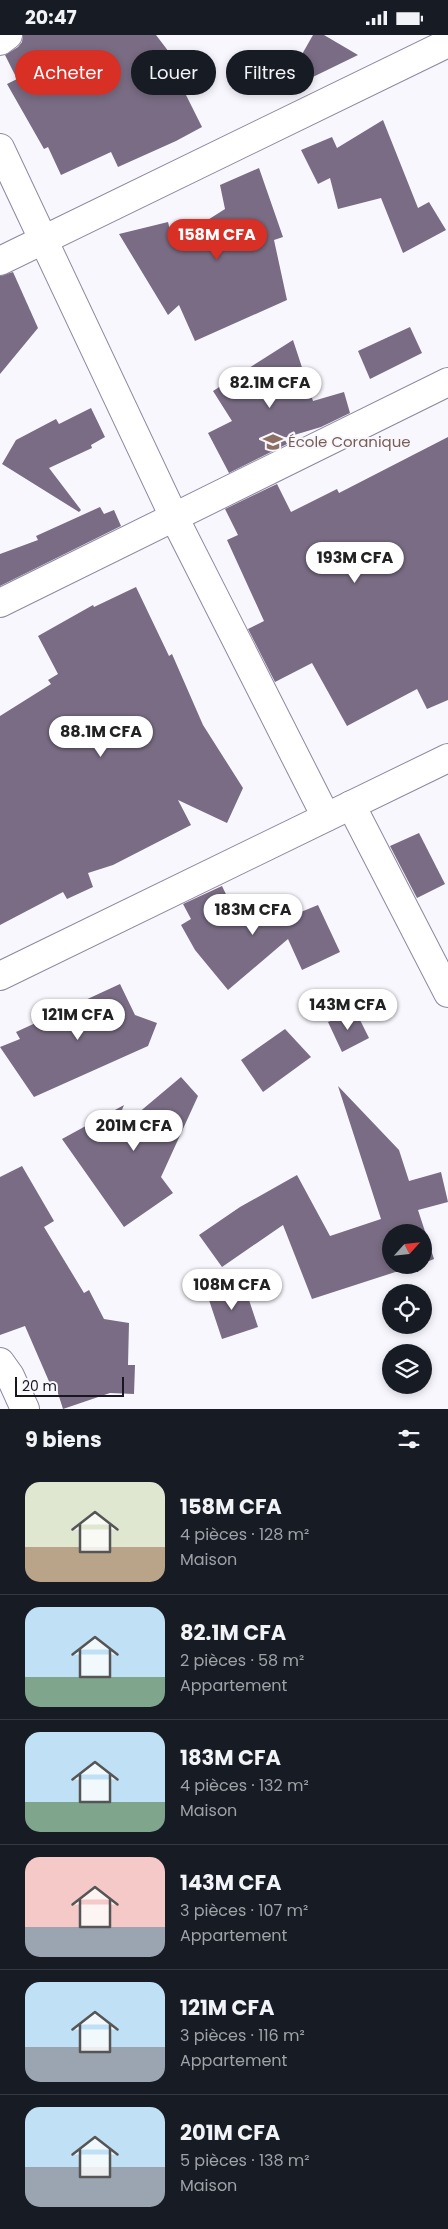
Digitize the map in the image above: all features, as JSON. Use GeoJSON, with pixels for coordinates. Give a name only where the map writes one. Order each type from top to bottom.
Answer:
{"type":"FeatureCollection","features":[{"type":"Feature","properties":{"kind":"street"},"geometry":{"type":"LineString","coordinates":[[0,41],[8,35]]}},
{"type":"Feature","properties":{"kind":"street"},"geometry":{"type":"LineString","coordinates":[[0,261],[448,43]]}},
{"type":"Feature","properties":{"kind":"street"},"geometry":{"type":"LineString","coordinates":[[0,148],[174,517],[326,817]]}},
{"type":"Feature","properties":{"kind":"street"},"geometry":{"type":"LineString","coordinates":[[0,603],[448,382]]}},
{"type":"Feature","properties":{"kind":"street"},"geometry":{"type":"LineString","coordinates":[[0,976],[448,758]]}},
{"type":"Feature","properties":{"kind":"street"},"geometry":{"type":"LineString","coordinates":[[351,805],[448,993]]}},
{"type":"Feature","properties":{"kind":"street"},"geometry":{"type":"LineString","coordinates":[[0,1362],[10,1376],[25,1409]]}},
{"type":"Feature","properties":{"kind":"building"},"geometry":{"type":"Polygon","coordinates":[[[23,35],[156,35],[167,50],[131,50],[131,95],[186,95],[202,127],[118,167],[111,152],[61,175],[48,147],[44,149],[7,84],[15,80],[15,95],[121,95],[121,50],[15,50],[15,75],[5,55],[18,47],[22,42],[23,35]]]}},
{"type":"Feature","properties":{"kind":"building"},"geometry":{"type":"Polygon","coordinates":[[[313,35],[324,35],[358,55],[314,76],[314,50],[304,50],[313,35]]]}},
{"type":"Feature","properties":{"kind":"building"},"geometry":{"type":"Polygon","coordinates":[[[383,120],[418,208],[429,202],[446,230],[403,253],[381,198],[338,209],[330,178],[318,184],[301,150],[332,137],[337,148],[383,120]]]}},
{"type":"Feature","properties":{"kind":"building"},"geometry":{"type":"Polygon","coordinates":[[[259,168],[283,237],[274,240],[287,300],[195,341],[179,305],[168,315],[119,234],[168,222],[173,242],[225,209],[220,185],[259,168]]]}},
{"type":"Feature","properties":{"kind":"building"},"geometry":{"type":"Polygon","coordinates":[[[13,272],[38,328],[0,374],[0,276],[13,272]]]}},
{"type":"Feature","properties":{"kind":"building"},"geometry":{"type":"Polygon","coordinates":[[[410,327],[422,353],[370,379],[358,351],[410,327]]]}},
{"type":"Feature","properties":{"kind":"building"},"geometry":{"type":"Polygon","coordinates":[[[293,340],[313,401],[344,392],[350,413],[321,427],[284,438],[287,444],[229,473],[208,433],[232,421],[213,391],[293,340]]]}},
{"type":"Feature","properties":{"kind":"building"},"geometry":{"type":"Polygon","coordinates":[[[91,408],[105,437],[91,445],[92,448],[49,468],[81,510],[79,512],[2,464],[16,440],[56,419],[59,424],[91,408]]]}},
{"type":"Feature","properties":{"kind":"building"},"geometry":{"type":"Polygon","coordinates":[[[448,437],[448,700],[427,709],[417,689],[347,726],[312,663],[275,682],[248,629],[264,621],[227,540],[238,535],[225,509],[277,484],[291,512],[337,489],[339,493],[448,437]]]}},
{"type":"Feature","properties":{"kind":"building"},"geometry":{"type":"Polygon","coordinates":[[[100,507],[104,514],[114,510],[121,526],[0,586],[0,554],[38,540],[36,536],[100,507]]]}},
{"type":"Feature","properties":{"kind":"building"},"geometry":{"type":"Polygon","coordinates":[[[136,587],[169,656],[172,654],[203,725],[243,788],[227,823],[178,800],[191,825],[113,865],[88,873],[93,887],[67,899],[63,892],[0,925],[0,716],[51,684],[48,680],[58,674],[38,636],[93,605],[94,607],[136,587]]]}},
{"type":"Feature","properties":{"kind":"building"},"geometry":{"type":"Polygon","coordinates":[[[419,833],[445,884],[417,898],[390,846],[419,833]]]}},
{"type":"Feature","properties":{"kind":"building"},"geometry":{"type":"Polygon","coordinates":[[[222,886],[241,925],[287,906],[291,916],[318,905],[340,952],[302,970],[288,939],[228,990],[195,950],[181,925],[191,919],[183,904],[222,886]]]}},
{"type":"Feature","properties":{"kind":"building"},"geometry":{"type":"Polygon","coordinates":[[[120,984],[135,1015],[157,1023],[148,1046],[34,1097],[0,1047],[20,1039],[16,1032],[120,984]]]}},
{"type":"Feature","properties":{"kind":"building"},"geometry":{"type":"Polygon","coordinates":[[[355,1010],[369,1038],[342,1052],[328,1022],[355,1010]]]}},
{"type":"Feature","properties":{"kind":"building"},"geometry":{"type":"Polygon","coordinates":[[[285,1029],[311,1057],[263,1092],[241,1060],[285,1029]]]}},
{"type":"Feature","properties":{"kind":"building"},"geometry":{"type":"Polygon","coordinates":[[[181,1077],[198,1096],[161,1177],[173,1193],[124,1227],[62,1139],[124,1105],[112,1135],[181,1077]]]}},
{"type":"Feature","properties":{"kind":"building"},"geometry":{"type":"Polygon","coordinates":[[[338,1086],[399,1150],[409,1181],[441,1172],[448,1202],[418,1210],[423,1224],[382,1224],[382,1274],[389,1274],[312,1299],[283,1225],[222,1267],[199,1235],[240,1207],[297,1175],[330,1236],[381,1219],[338,1086]]]}},
{"type":"Feature","properties":{"kind":"building"},"geometry":{"type":"Polygon","coordinates":[[[22,1166],[54,1221],[44,1227],[84,1293],[89,1290],[104,1319],[129,1323],[128,1365],[135,1365],[134,1394],[110,1393],[63,1409],[55,1384],[51,1386],[25,1326],[0,1335],[0,1177],[22,1166]]]}},
{"type":"Feature","properties":{"kind":"building"},"geometry":{"type":"Polygon","coordinates":[[[243,1282],[258,1327],[222,1339],[207,1294],[243,1282]]]}},
{"type":"Feature","properties":{"kind":"place","name":"École Coranique"},"geometry":{"type":"Point","coordinates":[273,442]}}]}
